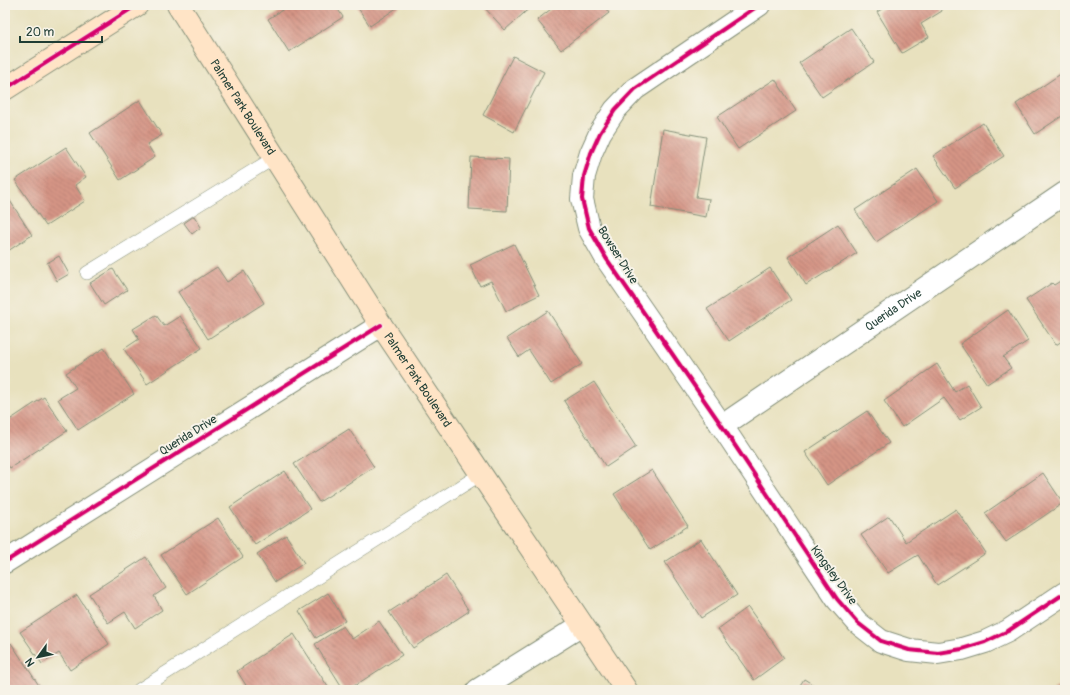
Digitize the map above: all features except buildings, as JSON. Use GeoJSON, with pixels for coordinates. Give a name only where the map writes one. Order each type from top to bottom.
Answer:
{"type":"FeatureCollection","features":[{"type":"Feature","properties":{"kind":"main road"},"geometry":{"type":"LineString","coordinates":[[5,89],[137,5]]}},
{"type":"Feature","properties":{"kind":"main road","name":"Palmer Park Boulevard"},"geometry":{"type":"LineString","coordinates":[[178,5],[381,325],[626,690]]}},
{"type":"Feature","properties":{"kind":"street","name":"Bowser Drive"},"geometry":{"type":"LineString","coordinates":[[722,426],[606,258],[589,228],[582,200],[584,176],[591,153],[600,133],[615,110],[635,89],[759,5]]}},
{"type":"Feature","properties":{"kind":"street","name":"Querida Drive"},"geometry":{"type":"LineString","coordinates":[[722,426],[1065,193]]}},
{"type":"Feature","properties":{"kind":"street","name":"Querida Drive"},"geometry":{"type":"LineString","coordinates":[[5,562],[381,325]]}},
{"type":"Feature","properties":{"kind":"street","name":"Kingsley Drive"},"geometry":{"type":"LineString","coordinates":[[722,426],[837,599],[858,623],[881,641],[909,650],[938,653],[962,649],[985,642],[1008,631],[1065,593]]}},
{"type":"Feature","properties":{"kind":"street"},"geometry":{"type":"LineString","coordinates":[[478,690],[582,625]]}},
{"type":"Feature","properties":{"kind":"lane"},"geometry":{"type":"LineString","coordinates":[[87,273],[274,158]]}},
{"type":"Feature","properties":{"kind":"lane"},"geometry":{"type":"LineString","coordinates":[[139,690],[481,474]]}},
{"type":"Feature","properties":{"kind":"cycle path"},"geometry":{"type":"LineString","coordinates":[[5,89],[137,5]]}},
{"type":"Feature","properties":{"kind":"cycle path"},"geometry":{"type":"LineString","coordinates":[[759,5],[635,89],[615,110],[600,133],[591,153],[584,176],[582,199],[589,228],[606,258],[722,426],[837,599],[858,623],[881,641],[909,650],[938,653],[962,649],[985,642],[1008,631],[1065,593]]}},
{"type":"Feature","properties":{"kind":"cycle path"},"geometry":{"type":"LineString","coordinates":[[5,562],[381,325]]}}]}
